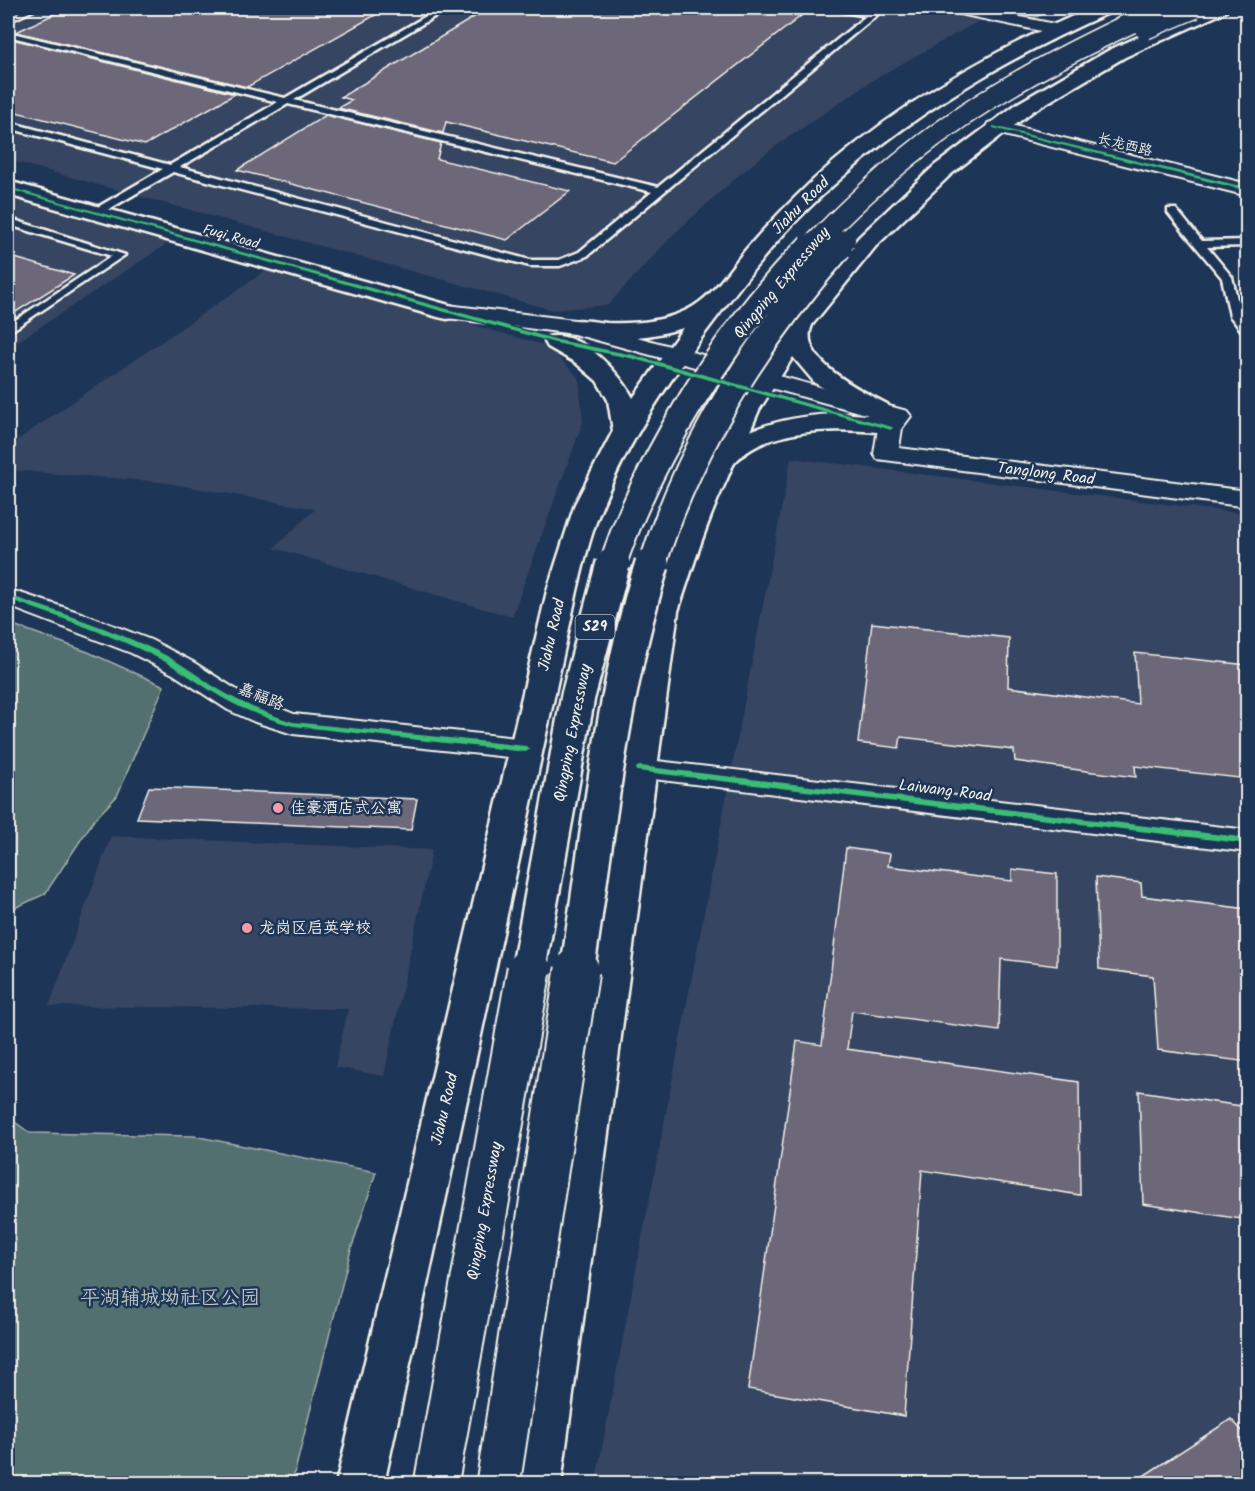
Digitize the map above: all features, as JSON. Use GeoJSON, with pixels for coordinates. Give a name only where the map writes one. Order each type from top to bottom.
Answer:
{"type":"FeatureCollection","features":[{"type":"Feature","properties":{"kind":"main road","name":"Jiahu Road"},"geometry":{"type":"LineString","coordinates":[[360,1484],[562,591],[576,539],[593,493],[626,431],[672,360],[715,302],[797,207],[880,136],[953,83],[1055,29],[1104,8]]}},
{"type":"Feature","properties":{"kind":"main road","name":"Qingping Expressway"},"geometry":{"type":"LineString","coordinates":[[436,1484],[578,696],[597,616],[619,545],[644,486],[672,433],[724,353],[790,267],[844,211],[942,129],[996,92],[1088,41],[1162,8]]}},
{"type":"Feature","properties":{"kind":"main road","name":"Qingping Expressway"},"geometry":{"type":"LineString","coordinates":[[498,1484],[619,700],[635,624],[654,557],[676,499],[698,452],[723,405],[779,321],[834,252],[891,196],[973,127],[1022,94],[1109,46],[1195,8]]}},
{"type":"Feature","properties":{"kind":"main road"},"geometry":{"type":"LineString","coordinates":[[537,1484],[663,611],[682,548],[701,501],[762,385],[798,327],[858,249],[891,215],[995,127],[1024,106],[1135,45],[1219,8]]}},
{"type":"Feature","properties":{"kind":"main road","name":"Fuqi Road"},"geometry":{"type":"LineString","coordinates":[[8,188],[447,312]]}},
{"type":"Feature","properties":{"kind":"main road"},"geometry":{"type":"LineString","coordinates":[[566,334],[656,327],[691,317],[715,302]]}},
{"type":"Feature","properties":{"kind":"main road"},"geometry":{"type":"LineString","coordinates":[[798,327],[796,338],[814,368],[839,389],[886,419]]}},
{"type":"Feature","properties":{"kind":"main road"},"geometry":{"type":"LineString","coordinates":[[566,334],[587,359],[610,379],[623,403],[626,431]]}},
{"type":"Feature","properties":{"kind":"main road"},"geometry":{"type":"LineString","coordinates":[[722,458],[751,438],[788,427],[830,421],[886,419]]}},
{"type":"Feature","properties":{"kind":"street"},"geometry":{"type":"LineString","coordinates":[[955,8],[1055,29]]}},
{"type":"Feature","properties":{"kind":"street","name":"长龙西路"},"geometry":{"type":"LineString","coordinates":[[995,127],[1248,190]]}},
{"type":"Feature","properties":{"kind":"street"},"geometry":{"type":"LineString","coordinates":[[447,312],[566,334],[631,356],[672,360],[886,419]]}},
{"type":"Feature","properties":{"kind":"street","name":"Tanglong Road"},"geometry":{"type":"LineString","coordinates":[[886,419],[886,454],[1248,499]]}},
{"type":"Feature","properties":{"kind":"street","name":"嘉福路"},"geometry":{"type":"LineString","coordinates":[[8,597],[140,648],[183,668],[221,694],[264,716],[293,724],[526,748]]}},
{"type":"Feature","properties":{"kind":"street","name":"Laiwang Road"},"geometry":{"type":"LineString","coordinates":[[640,769],[1248,841]]}},
{"type":"Feature","properties":{"kind":"lane"},"geometry":{"type":"LineString","coordinates":[[8,20],[34,8]]}},
{"type":"Feature","properties":{"kind":"lane"},"geometry":{"type":"LineString","coordinates":[[95,213],[445,8]]}},
{"type":"Feature","properties":{"kind":"lane"},"geometry":{"type":"LineString","coordinates":[[8,125],[540,264],[560,263],[577,258],[873,15],[834,8]]}},
{"type":"Feature","properties":{"kind":"lane"},"geometry":{"type":"LineString","coordinates":[[8,34],[660,191]]}},
{"type":"Feature","properties":{"kind":"lane"},"geometry":{"type":"LineString","coordinates":[[1172,211],[1227,277],[1236,316],[1248,332]]}},
{"type":"Feature","properties":{"kind":"lane"},"geometry":{"type":"LineString","coordinates":[[8,330],[120,255],[14,223]]}},
{"type":"Feature","properties":{"kind":"lane"},"geometry":{"type":"LineString","coordinates":[[1199,244],[1248,243]]}},
{"type":"Feature","properties":{"kind":"shaded area"},"geometry":{"type":"Polygon","coordinates":[[[8,8],[925,8],[981,20],[876,78],[773,148],[739,175],[673,235],[608,305],[552,310],[8,160],[8,8]]]}},
{"type":"Feature","properties":{"kind":"shaded area"},"geometry":{"type":"Polygon","coordinates":[[[8,193],[176,238],[8,348],[8,193]]]}},
{"type":"Feature","properties":{"kind":"shaded area"},"geometry":{"type":"Polygon","coordinates":[[[271,267],[547,346],[579,378],[583,422],[512,617],[274,548],[315,509],[161,482],[8,470],[8,446],[271,267]]]}},
{"type":"Feature","properties":{"kind":"shaded area"},"geometry":{"type":"Polygon","coordinates":[[[791,458],[1247,514],[1247,1483],[595,1484],[791,458]]]}},
{"type":"Feature","properties":{"kind":"shaded area","name":"龙岗区启英学校"},"geometry":{"type":"Polygon","coordinates":[[[111,836],[432,850],[384,1076],[335,1067],[348,1009],[49,1006],[111,836]]]}},
{"type":"Feature","properties":{"kind":"green space"},"geometry":{"type":"Polygon","coordinates":[[[986,8],[1060,8],[1033,18],[986,8]]]}},
{"type":"Feature","properties":{"kind":"green space"},"geometry":{"type":"Polygon","coordinates":[[[8,623],[88,652],[164,686],[117,796],[94,820],[45,894],[8,911],[8,623]]]}},
{"type":"Feature","properties":{"kind":"green space","name":"平湖辅城坳社区公园"},"geometry":{"type":"Polygon","coordinates":[[[8,1117],[30,1133],[194,1136],[376,1172],[350,1253],[292,1483],[8,1483],[8,1117]]]}},
{"type":"Feature","properties":{"kind":"building"},"geometry":{"type":"Polygon","coordinates":[[[67,8],[388,8],[247,87],[16,32],[67,8]]]}},
{"type":"Feature","properties":{"kind":"building"},"geometry":{"type":"Polygon","coordinates":[[[489,8],[755,8],[801,16],[613,162],[446,122],[443,133],[338,108],[352,100],[341,97],[489,8]]]}},
{"type":"Feature","properties":{"kind":"building"},"geometry":{"type":"Polygon","coordinates":[[[8,38],[235,94],[145,145],[8,110],[8,38]]]}},
{"type":"Feature","properties":{"kind":"building"},"geometry":{"type":"Polygon","coordinates":[[[326,115],[441,143],[437,159],[570,191],[507,240],[237,170],[326,115]]]}},
{"type":"Feature","properties":{"kind":"building"},"geometry":{"type":"Polygon","coordinates":[[[8,256],[74,275],[8,317],[8,256]]]}},
{"type":"Feature","properties":{"kind":"building"},"geometry":{"type":"Polygon","coordinates":[[[872,623],[1009,638],[1008,687],[1138,704],[1135,653],[1248,665],[1248,779],[1135,766],[1136,777],[1093,772],[1015,761],[1014,750],[901,737],[899,748],[858,743],[872,623]]]}},
{"type":"Feature","properties":{"kind":"building","name":"佳豪酒店式公寓"},"geometry":{"type":"Polygon","coordinates":[[[149,787],[417,799],[411,830],[137,818],[149,787]]]}},
{"type":"Feature","properties":{"kind":"building"},"geometry":{"type":"Polygon","coordinates":[[[846,848],[890,854],[888,866],[1012,881],[1012,869],[1057,874],[1057,966],[1001,959],[999,1031],[852,1011],[847,1049],[1079,1082],[1080,1195],[922,1170],[904,1416],[748,1389],[797,1041],[822,1045],[846,848]]]}},
{"type":"Feature","properties":{"kind":"building"},"geometry":{"type":"Polygon","coordinates":[[[1096,877],[1141,883],[1142,896],[1248,909],[1248,1062],[1158,1050],[1153,976],[1099,969],[1096,877]]]}},
{"type":"Feature","properties":{"kind":"building"},"geometry":{"type":"Polygon","coordinates":[[[1139,1091],[1248,1107],[1248,1220],[1143,1204],[1139,1091]]]}},
{"type":"Feature","properties":{"kind":"building"},"geometry":{"type":"Polygon","coordinates":[[[1231,1419],[1248,1437],[1248,1484],[1131,1484],[1231,1419]]]}},
{"type":"Feature","properties":{"kind":"cycle path"},"geometry":{"type":"LineString","coordinates":[[995,127],[1248,190]]}},
{"type":"Feature","properties":{"kind":"cycle path"},"geometry":{"type":"LineString","coordinates":[[8,188],[557,342],[631,356],[890,428]]}},
{"type":"Feature","properties":{"kind":"cycle path"},"geometry":{"type":"LineString","coordinates":[[8,597],[97,628],[141,647],[183,668],[238,704],[293,724],[526,749]]}},
{"type":"Feature","properties":{"kind":"cycle path"},"geometry":{"type":"LineString","coordinates":[[640,769],[1248,841]]}},
{"type":"Feature","properties":{"kind":"place","name":"佳豪酒店式公寓"},"geometry":{"type":"Point","coordinates":[278,808]}},
{"type":"Feature","properties":{"kind":"place","name":"龙岗区启英学校"},"geometry":{"type":"Point","coordinates":[247,928]}}]}
